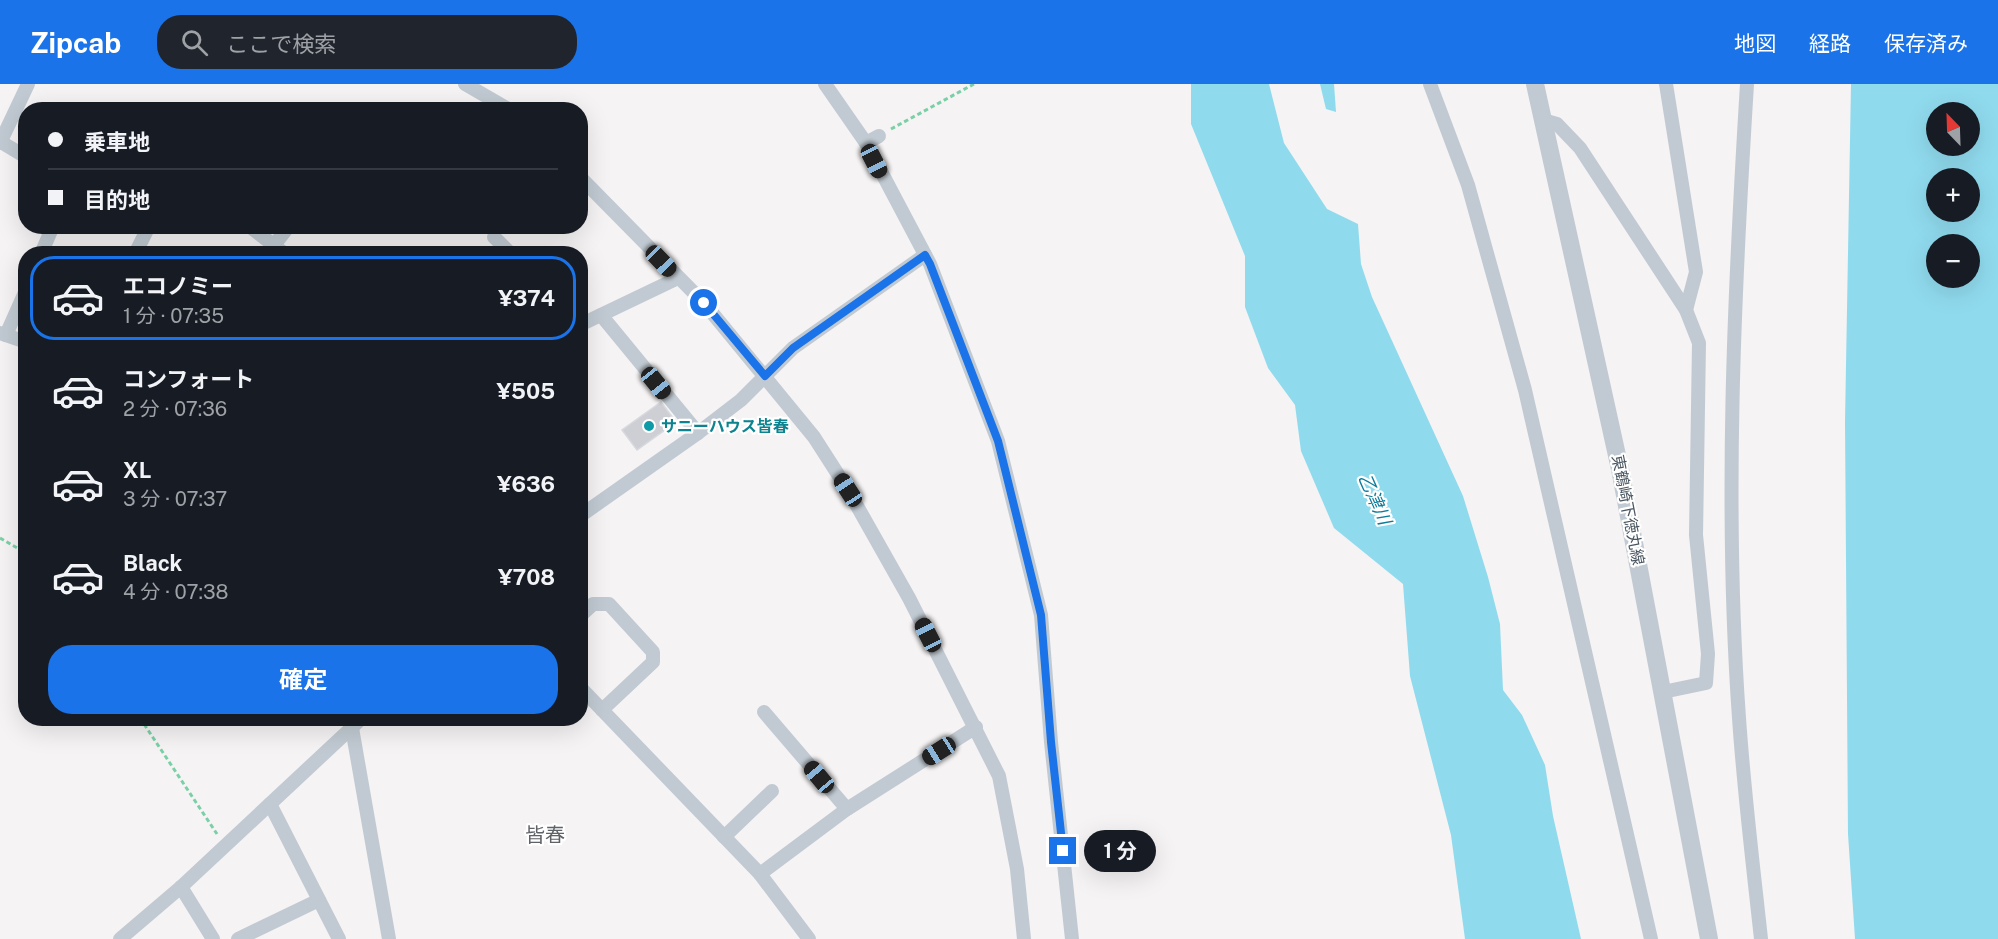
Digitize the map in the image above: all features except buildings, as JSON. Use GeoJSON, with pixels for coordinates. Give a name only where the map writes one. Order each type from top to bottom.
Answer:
{"type":"FeatureCollection","features":[{"type":"Feature","properties":{"kind":"street"},"geometry":{"type":"LineString","coordinates":[[19,102],[28,84]]}},
{"type":"Feature","properties":{"kind":"street"},"geometry":{"type":"LineString","coordinates":[[825,84],[866,143],[930,264],[998,441],[1041,615],[1051,742],[1072,939]]}},
{"type":"Feature","properties":{"kind":"street"},"geometry":{"type":"LineString","coordinates":[[1430,84],[1468,185],[1525,390],[1651,939]]}},
{"type":"Feature","properties":{"kind":"street","name":"東鶴崎下徳丸線"},"geometry":{"type":"LineString","coordinates":[[1535,84],[1620,469],[1709,939]]}},
{"type":"Feature","properties":{"kind":"street"},"geometry":{"type":"LineString","coordinates":[[1666,84],[1696,272],[1686,310]]}},
{"type":"Feature","properties":{"kind":"street"},"geometry":{"type":"LineString","coordinates":[[1747,84],[1732,393],[1732,553],[1739,717],[1761,939]]}},
{"type":"Feature","properties":{"kind":"street"},"geometry":{"type":"LineString","coordinates":[[473,86],[498,102]]}},
{"type":"Feature","properties":{"kind":"street"},"geometry":{"type":"LineString","coordinates":[[18,105],[0,143],[18,153]]}},
{"type":"Feature","properties":{"kind":"street"},"geometry":{"type":"LineString","coordinates":[[1543,120],[1557,124],[1580,148],[1686,310],[1699,343],[1696,535],[1708,654],[1706,683],[1663,692]]}},
{"type":"Feature","properties":{"kind":"street"},"geometry":{"type":"LineString","coordinates":[[866,143],[879,136]]}},
{"type":"Feature","properties":{"kind":"street"},"geometry":{"type":"LineString","coordinates":[[588,185],[704,303],[814,437],[848,490],[909,598],[999,776],[1017,869],[1024,939]]}},
{"type":"Feature","properties":{"kind":"street"},"geometry":{"type":"LineString","coordinates":[[260,234],[276,246]]}},
{"type":"Feature","properties":{"kind":"street"},"geometry":{"type":"LineString","coordinates":[[494,237],[503,246]]}},
{"type":"Feature","properties":{"kind":"street"},"geometry":{"type":"LineString","coordinates":[[588,510],[698,434],[741,400],[793,348],[925,255]]}},
{"type":"Feature","properties":{"kind":"street"},"geometry":{"type":"LineString","coordinates":[[588,321],[678,278]]}},
{"type":"Feature","properties":{"kind":"street"},"geometry":{"type":"LineString","coordinates":[[18,305],[3,334],[18,339]]}},
{"type":"Feature","properties":{"kind":"street"},"geometry":{"type":"LineString","coordinates":[[600,315],[698,434]]}},
{"type":"Feature","properties":{"kind":"street"},"geometry":{"type":"LineString","coordinates":[[588,609],[593,604],[609,604],[653,652],[653,662],[602,710]]}},
{"type":"Feature","properties":{"kind":"street"},"geometry":{"type":"LineString","coordinates":[[588,695],[760,874],[809,939]]}},
{"type":"Feature","properties":{"kind":"street"},"geometry":{"type":"LineString","coordinates":[[764,712],[847,809]]}},
{"type":"Feature","properties":{"kind":"street"},"geometry":{"type":"LineString","coordinates":[[120,939],[181,887],[354,726]]}},
{"type":"Feature","properties":{"kind":"street"},"geometry":{"type":"LineString","coordinates":[[357,726],[389,939]]}},
{"type":"Feature","properties":{"kind":"street"},"geometry":{"type":"LineString","coordinates":[[760,874],[847,809],[976,727]]}},
{"type":"Feature","properties":{"kind":"street"},"geometry":{"type":"LineString","coordinates":[[724,837],[772,791]]}},
{"type":"Feature","properties":{"kind":"street"},"geometry":{"type":"LineString","coordinates":[[270,804],[339,939]]}},
{"type":"Feature","properties":{"kind":"street"},"geometry":{"type":"LineString","coordinates":[[181,887],[213,939]]}},
{"type":"Feature","properties":{"kind":"street"},"geometry":{"type":"LineString","coordinates":[[238,939],[319,900]]}},
{"type":"Feature","properties":{"kind":"path"},"geometry":{"type":"LineString","coordinates":[[879,136],[974,84]]}},
{"type":"Feature","properties":{"kind":"path"},"geometry":{"type":"LineString","coordinates":[[0,538],[18,548]]}},
{"type":"Feature","properties":{"kind":"path"},"geometry":{"type":"LineString","coordinates":[[145,726],[225,846]]}},
{"type":"Feature","properties":{"kind":"water","name":"乙津川"},"geometry":{"type":"Polygon","coordinates":[[[1191,84],[1269,84],[1284,143],[1327,209],[1358,224],[1361,264],[1372,297],[1463,496],[1500,624],[1503,690],[1522,715],[1545,765],[1553,816],[1581,939],[1465,939],[1451,835],[1410,676],[1403,584],[1334,528],[1301,451],[1295,405],[1268,368],[1245,307],[1245,256],[1191,124],[1191,84]]]}},
{"type":"Feature","properties":{"kind":"water"},"geometry":{"type":"Polygon","coordinates":[[[1320,84],[1334,84],[1336,112],[1326,109],[1320,84]]]}},
{"type":"Feature","properties":{"kind":"water"},"geometry":{"type":"Polygon","coordinates":[[[1851,84],[1998,84],[1998,939],[1855,939],[1848,834],[1845,422],[1851,84]]]}},
{"type":"Feature","properties":{"kind":"place","name":"サニーハウス皆春"},"geometry":{"type":"Point","coordinates":[649,426]}},
{"type":"Feature","properties":{"kind":"district","name":"皆春"},"geometry":{"type":"Point","coordinates":[545,835]}},
{"type":"Feature","properties":{"kind":"route"},"geometry":{"type":"LineString","coordinates":[[704,303],[765,376],[793,348],[925,255],[998,441],[1041,615],[1051,742],[1063,851]]}}]}
